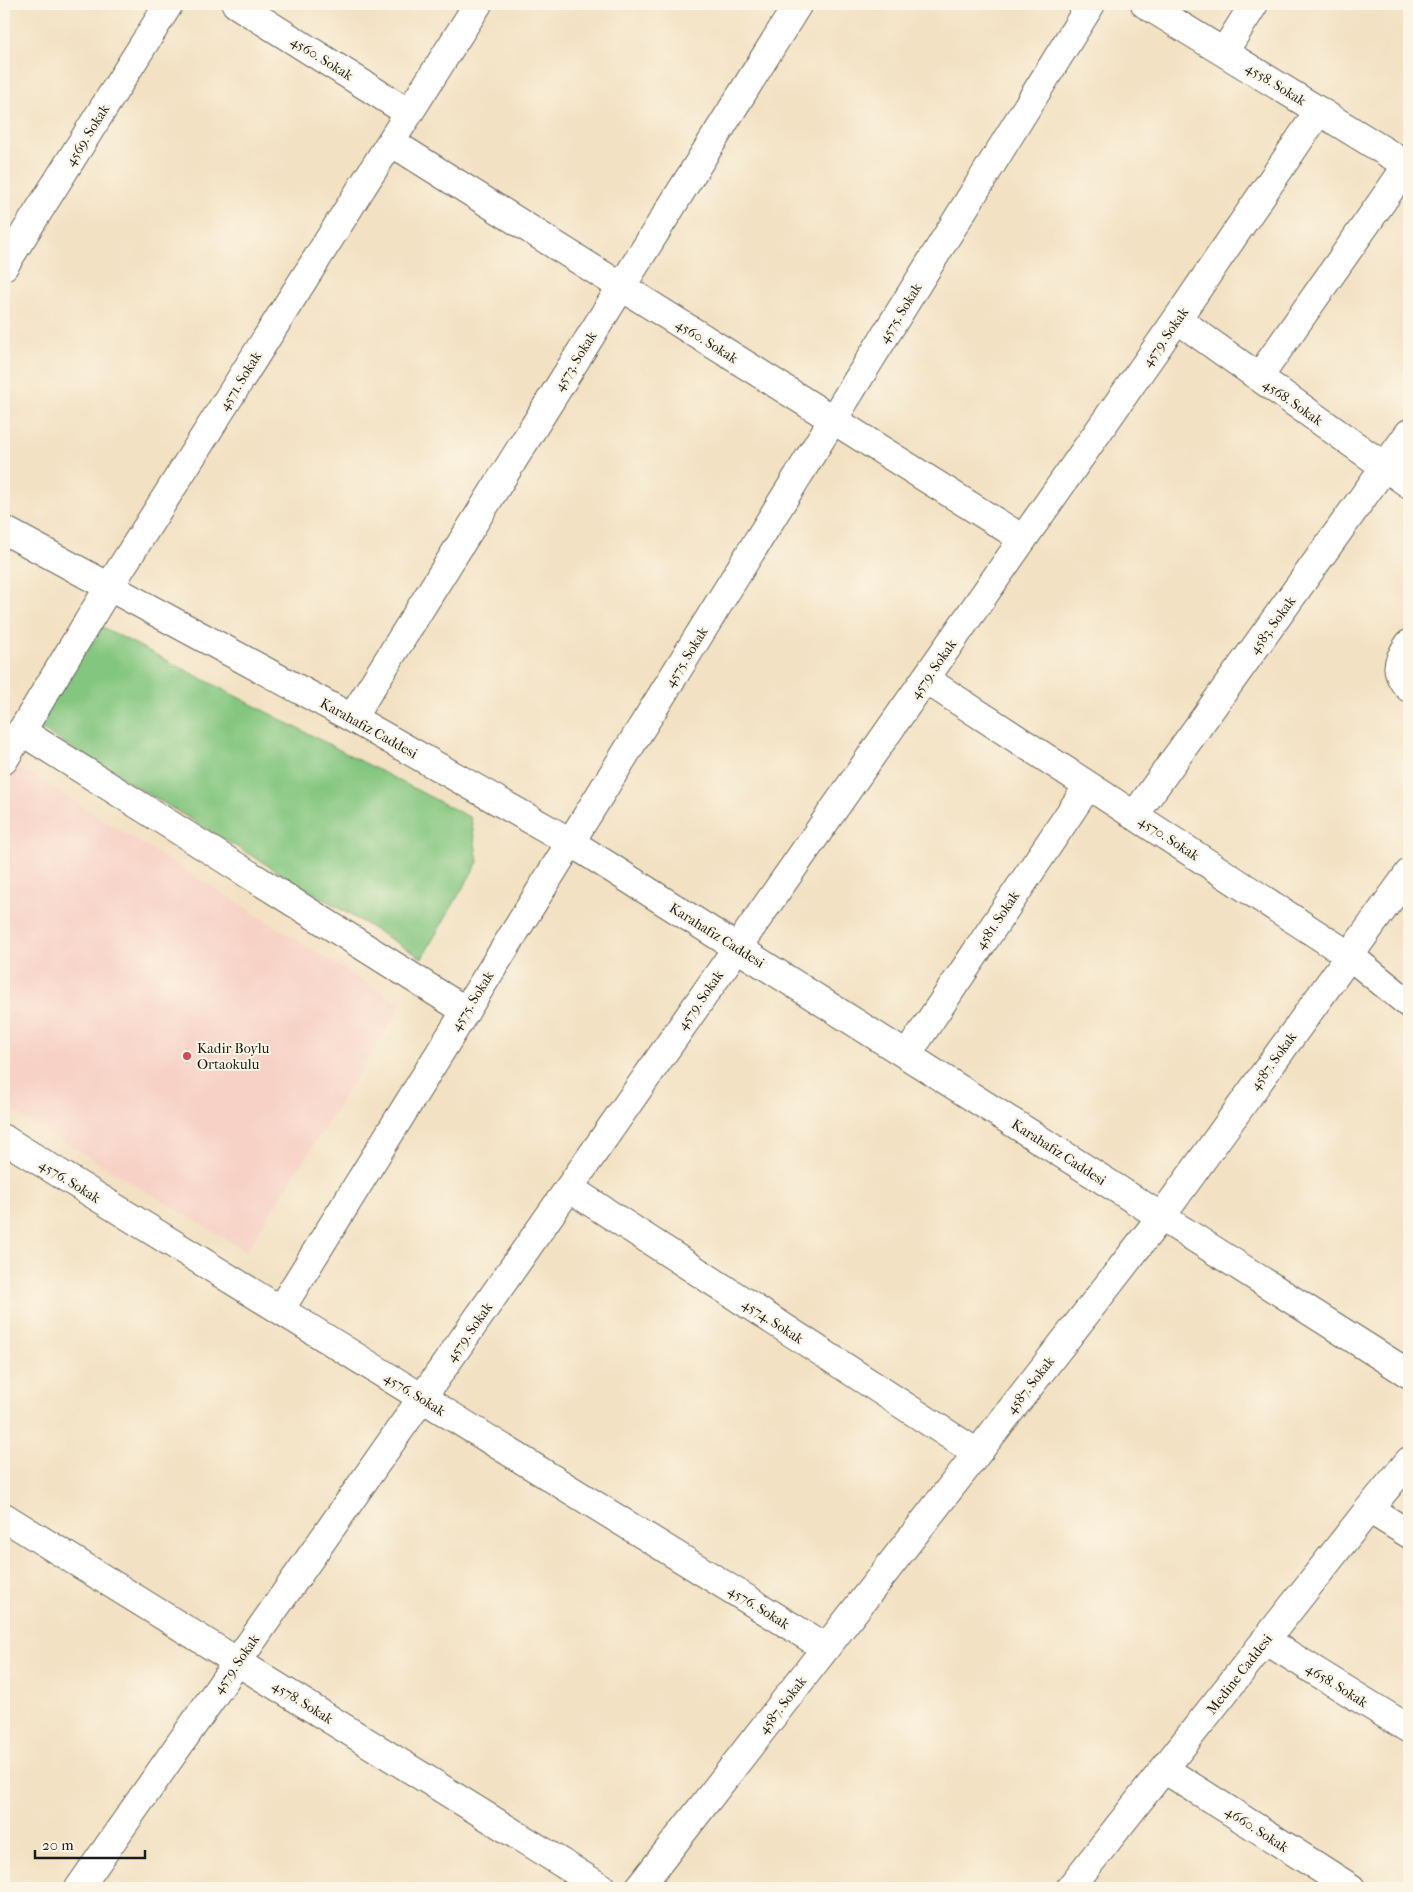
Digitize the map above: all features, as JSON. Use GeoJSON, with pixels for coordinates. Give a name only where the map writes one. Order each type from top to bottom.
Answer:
{"type":"FeatureCollection","features":[{"type":"Feature","properties":{"kind":"street","name":"4569. Sokak"},"geometry":{"type":"LineString","coordinates":[[4,266],[170,4]]}},
{"type":"Feature","properties":{"kind":"street","name":"4560. Sokak"},"geometry":{"type":"LineString","coordinates":[[236,4],[409,113]]}},
{"type":"Feature","properties":{"kind":"street","name":"4571. Sokak"},"geometry":{"type":"LineString","coordinates":[[4,760],[109,587],[478,4]]}},
{"type":"Feature","properties":{"kind":"street","name":"4573. Sokak"},"geometry":{"type":"LineString","coordinates":[[352,718],[798,4]]}},
{"type":"Feature","properties":{"kind":"street","name":"4575. Sokak"},"geometry":{"type":"LineString","coordinates":[[280,1310],[572,843],[1091,4]]}},
{"type":"Feature","properties":{"kind":"street","name":"4558. Sokak"},"geometry":{"type":"LineString","coordinates":[[1145,4],[1408,164]]}},
{"type":"Feature","properties":{"kind":"street"},"geometry":{"type":"LineString","coordinates":[[1224,52],[1254,4]]}},
{"type":"Feature","properties":{"kind":"street","name":"4579. Sokak"},"geometry":{"type":"LineString","coordinates":[[79,1888],[1177,320],[1319,111]]}},
{"type":"Feature","properties":{"kind":"street","name":"4560. Sokak"},"geometry":{"type":"LineString","coordinates":[[391,142],[1023,539]]}},
{"type":"Feature","properties":{"kind":"street"},"geometry":{"type":"LineString","coordinates":[[1259,377],[1408,164]]}},
{"type":"Feature","properties":{"kind":"street","name":"4568. Sokak"},"geometry":{"type":"LineString","coordinates":[[1177,320],[1409,484]]}},
{"type":"Feature","properties":{"kind":"street","name":"4583. Sokak"},"geometry":{"type":"LineString","coordinates":[[1134,816],[1409,433]]}},
{"type":"Feature","properties":{"kind":"street","name":"Karahafız Caddesi"},"geometry":{"type":"LineString","coordinates":[[4,530],[352,718],[572,843],[1409,1374]]}},
{"type":"Feature","properties":{"kind":"street"},"geometry":{"type":"LineString","coordinates":[[1409,644],[1399,659],[1398,670],[1401,678],[1409,688]]}},
{"type":"Feature","properties":{"kind":"street","name":"4570. Sokak"},"geometry":{"type":"LineString","coordinates":[[925,679],[1350,956],[1409,1004]]}},
{"type":"Feature","properties":{"kind":"street"},"geometry":{"type":"LineString","coordinates":[[21,731],[466,1011]]}},
{"type":"Feature","properties":{"kind":"street","name":"4581. Sokak"},"geometry":{"type":"LineString","coordinates":[[907,1055],[1088,786]]}},
{"type":"Feature","properties":{"kind":"street","name":"4587. Sokak"},"geometry":{"type":"LineString","coordinates":[[639,1888],[1161,1217],[1409,873]]}},
{"type":"Feature","properties":{"kind":"street","name":"4576. Sokak"},"geometry":{"type":"LineString","coordinates":[[4,1139],[826,1648]]}},
{"type":"Feature","properties":{"kind":"street","name":"4574. Sokak"},"geometry":{"type":"LineString","coordinates":[[569,1188],[977,1453]]}},
{"type":"Feature","properties":{"kind":"street","name":"Medine Caddesi"},"geometry":{"type":"LineString","coordinates":[[1070,1888],[1409,1461]]}},
{"type":"Feature","properties":{"kind":"street"},"geometry":{"type":"LineString","coordinates":[[1369,1509],[1409,1534]]}},
{"type":"Feature","properties":{"kind":"street","name":"4578. Sokak"},"geometry":{"type":"LineString","coordinates":[[4,1517],[602,1888]]}},
{"type":"Feature","properties":{"kind":"street","name":"4658. Sokak"},"geometry":{"type":"LineString","coordinates":[[1265,1640],[1409,1729]]}},
{"type":"Feature","properties":{"kind":"street","name":"4660. Sokak"},"geometry":{"type":"LineString","coordinates":[[1164,1769],[1351,1888]]}},
{"type":"Feature","properties":{"kind":"shaded area","name":"Kadir Boylu Ortaokulu"},"geometry":{"type":"Polygon","coordinates":[[[14,764],[402,1005],[246,1251],[4,1106],[4,780],[14,764]]]}},
{"type":"Feature","properties":{"kind":"green space"},"geometry":{"type":"Polygon","coordinates":[[[87,619],[471,818],[478,862],[422,958],[37,727],[87,619]]]}},
{"type":"Feature","properties":{"kind":"place","name":"Kadir Boylu Ortaokulu"},"geometry":{"type":"Point","coordinates":[187,1056]}}]}
